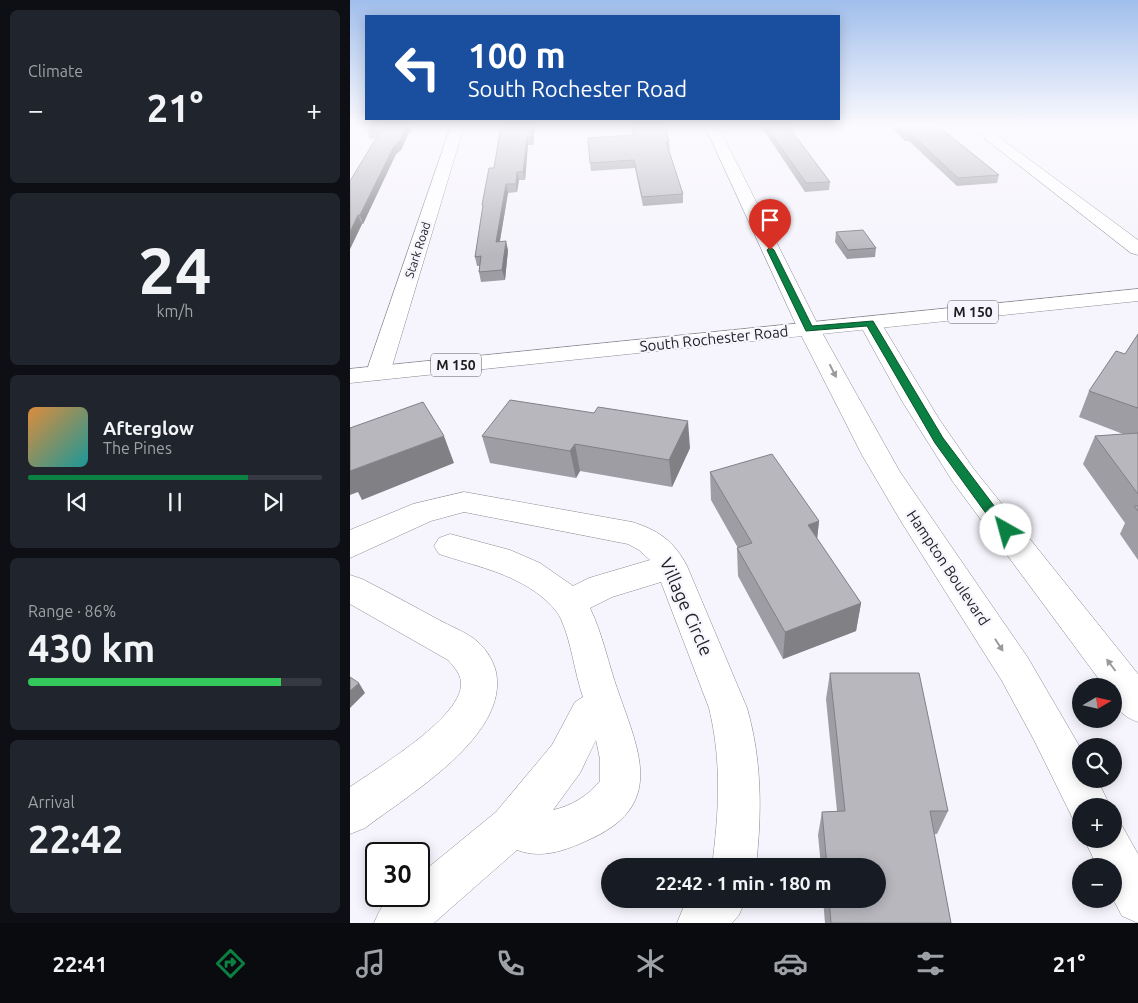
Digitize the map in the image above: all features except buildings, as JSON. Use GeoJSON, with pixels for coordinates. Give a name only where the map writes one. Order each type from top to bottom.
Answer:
{"type":"FeatureCollection","features":[{"type":"Feature","properties":{"kind":"street","name":"Stark Road"},"geometry":{"type":"LineString","coordinates":[[378,373],[444,169]]}},
{"type":"Feature","properties":{"kind":"street","name":"Hampton Boulevard"},"geometry":{"type":"LineString","coordinates":[[732,169],[809,329],[875,453],[899,495],[1004,652],[1036,706],[1086,798]]}},
{"type":"Feature","properties":{"kind":"street"},"geometry":{"type":"LineString","coordinates":[[1033,169],[1138,249]]}},
{"type":"Feature","properties":{"kind":"street","name":"South Rochester Road"},"geometry":{"type":"LineString","coordinates":[[350,376],[1138,295]]}},
{"type":"Feature","properties":{"kind":"street"},"geometry":{"type":"LineString","coordinates":[[870,323],[939,440],[995,516],[1080,623],[1138,705]]}},
{"type":"Feature","properties":{"kind":"street","name":"Village Circle"},"geometry":{"type":"LineString","coordinates":[[350,546],[359,539],[423,512],[464,502],[632,533],[646,538],[655,545],[663,552],[671,566],[734,727],[737,746],[738,823],[735,858]]}},
{"type":"Feature","properties":{"kind":"street"},"geometry":{"type":"LineString","coordinates":[[450,546],[512,564],[542,579],[570,603],[580,627],[616,740],[620,762],[620,784],[612,799],[599,812],[577,824],[555,831],[532,834],[511,827]]}},
{"type":"Feature","properties":{"kind":"street"},"geometry":{"type":"LineString","coordinates":[[570,603],[601,587],[671,566]]}},
{"type":"Feature","properties":{"kind":"street"},"geometry":{"type":"LineString","coordinates":[[350,588],[461,649],[476,666],[480,686],[473,708],[460,728],[440,746],[350,813]]}},
{"type":"Feature","properties":{"kind":"street"},"geometry":{"type":"LineString","coordinates":[[398,923],[511,827],[566,759],[589,715],[603,703]]}},
{"type":"Feature","properties":{"kind":"street"},"geometry":{"type":"LineString","coordinates":[[1111,848],[1138,900]]}},
{"type":"Feature","properties":{"kind":"street"},"geometry":{"type":"LineString","coordinates":[[701,923],[715,908]]}},
{"type":"Feature","properties":{"kind":"route"},"geometry":{"type":"LineString","coordinates":[[770,250],[809,329],[870,323],[939,440],[1006,530]]}}]}
